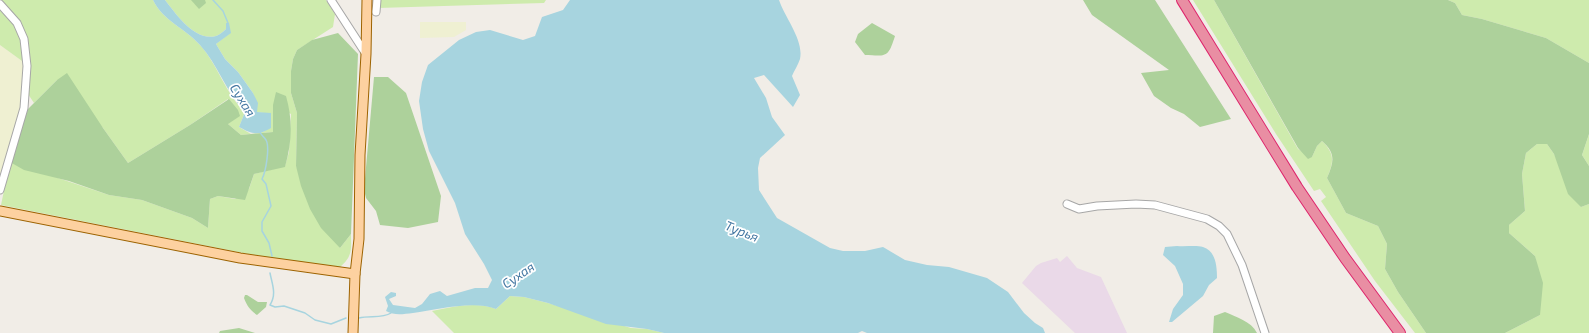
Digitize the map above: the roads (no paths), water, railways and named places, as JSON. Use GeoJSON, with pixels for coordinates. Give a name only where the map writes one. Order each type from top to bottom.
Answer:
{"type":"FeatureCollection","features":[{"type":"Feature","properties":{"kind":"highway"},"geometry":{"type":"LineString","coordinates":[[1182,0],[1297,187],[1345,258],[1400,333]]}},
{"type":"Feature","properties":{"kind":"main road"},"geometry":{"type":"LineString","coordinates":[[353,333],[355,274],[359,239],[360,155],[366,54],[367,0]]}},
{"type":"Feature","properties":{"kind":"main road"},"geometry":{"type":"LineString","coordinates":[[0,212],[240,258],[355,274]]}},
{"type":"Feature","properties":{"kind":"street"},"geometry":{"type":"LineString","coordinates":[[331,0],[366,54]]}},
{"type":"Feature","properties":{"kind":"street"},"geometry":{"type":"LineString","coordinates":[[376,12],[377,0]]}},
{"type":"Feature","properties":{"kind":"street"},"geometry":{"type":"LineString","coordinates":[[0,4],[17,23],[24,39],[27,66],[24,108],[0,190]]}},
{"type":"Feature","properties":{"kind":"street"},"geometry":{"type":"LineString","coordinates":[[1067,204],[1079,209],[1097,206],[1136,204],[1155,205],[1207,219],[1219,226],[1228,234],[1242,265],[1265,333]]}},
{"type":"Feature","properties":{"kind":"water"},"geometry":{"type":"Polygon","coordinates":[[[153,0],[165,0],[187,26],[201,35],[208,37],[217,36],[226,29],[226,23],[229,23],[231,33],[216,44],[225,59],[238,72],[253,93],[258,103],[257,112],[271,113],[271,128],[255,133],[239,127],[245,112],[232,96],[212,61],[194,39],[162,14],[153,0]]]}},
{"type":"Feature","properties":{"kind":"water","name":"Турья"},"geometry":{"type":"Polygon","coordinates":[[[570,0],[779,0],[799,44],[800,59],[792,76],[800,95],[793,107],[764,75],[754,78],[766,98],[772,117],[785,135],[760,158],[758,168],[759,190],[777,218],[830,248],[843,251],[865,251],[883,247],[905,260],[927,265],[949,267],[987,278],[1008,292],[1024,313],[1043,328],[1045,333],[867,333],[862,331],[858,333],[664,333],[647,329],[606,324],[548,303],[524,297],[510,296],[496,309],[476,305],[455,306],[402,314],[393,314],[386,311],[388,306],[385,297],[391,292],[396,293],[396,296],[389,299],[393,305],[415,308],[422,304],[430,294],[440,291],[447,296],[475,288],[488,288],[492,280],[465,234],[455,203],[429,151],[423,129],[419,101],[422,82],[428,65],[459,40],[476,32],[490,30],[523,40],[535,36],[542,17],[563,10],[570,0]]]}},
{"type":"Feature","properties":{"kind":"water"},"geometry":{"type":"Polygon","coordinates":[[[1200,246],[1211,252],[1215,260],[1217,278],[1209,285],[1203,296],[1172,322],[1169,322],[1173,309],[1183,295],[1183,284],[1175,266],[1163,255],[1165,247],[1200,246]]]}},
{"type":"Feature","properties":{"kind":"waterway","name":"Сухая"},"geometry":{"type":"LineString","coordinates":[[213,0],[223,11],[228,23]]}},
{"type":"Feature","properties":{"kind":"waterway","name":"Сухая"},"geometry":{"type":"LineString","coordinates":[[260,132],[266,140],[268,148],[265,171],[262,179],[266,184],[271,206],[262,222],[262,231],[269,243],[272,256]]}},
{"type":"Feature","properties":{"kind":"waterway","name":"Сухая"},"geometry":{"type":"LineString","coordinates":[[270,273],[274,293],[270,305],[275,307],[284,306],[305,313],[315,320],[331,324],[346,318]]}},
{"type":"Feature","properties":{"kind":"waterway","name":"Сухая"},"geometry":{"type":"LineString","coordinates":[[359,318],[384,316],[391,313]]}}]}
